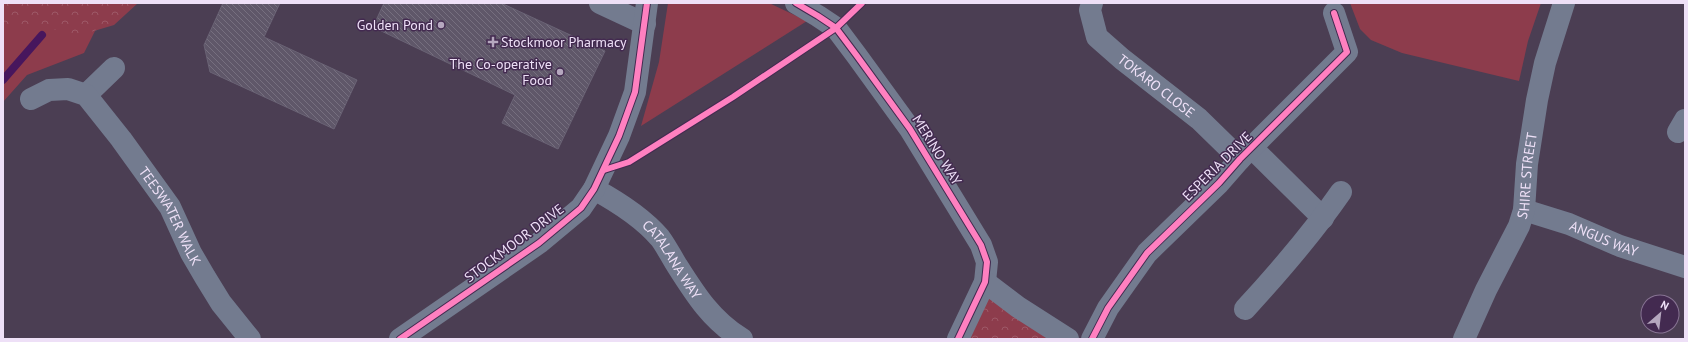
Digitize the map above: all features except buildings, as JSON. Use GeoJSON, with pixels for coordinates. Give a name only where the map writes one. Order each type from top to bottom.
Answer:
{"type":"FeatureCollection","features":[{"type":"Feature","properties":{"kind":"street"},"geometry":{"type":"LineString","coordinates":[[600,3],[646,13]]}},
{"type":"Feature","properties":{"kind":"street","name":"MERINO WAY"},"geometry":{"type":"LineString","coordinates":[[796,3],[836,28],[910,129],[981,245],[987,262],[985,282],[958,339]]}},
{"type":"Feature","properties":{"kind":"street","name":"TOKARO CLOSE"},"geometry":{"type":"LineString","coordinates":[[1092,3],[1090,10],[1097,37],[1122,59],[1199,119],[1246,153],[1323,218]]}},
{"type":"Feature","properties":{"kind":"street","name":"SHIRE STREET"},"geometry":{"type":"LineString","coordinates":[[1464,339],[1486,290],[1519,226],[1524,210],[1528,164],[1537,100],[1545,63],[1564,3]]}},
{"type":"Feature","properties":{"kind":"street","name":"STOCKMOOR DRIVE"},"geometry":{"type":"LineString","coordinates":[[400,339],[539,243],[581,208],[594,189],[619,136],[635,92],[646,13]]}},
{"type":"Feature","properties":{"kind":"street","name":"ESPERIA DRIVE"},"geometry":{"type":"LineString","coordinates":[[1092,339],[1108,308],[1147,253],[1219,183],[1246,153],[1347,52],[1334,13]]}},
{"type":"Feature","properties":{"kind":"street"},"geometry":{"type":"LineString","coordinates":[[31,99],[49,90],[68,89],[86,95],[114,68]]}},
{"type":"Feature","properties":{"kind":"street","name":"TEESWATER WALK"},"geometry":{"type":"LineString","coordinates":[[86,95],[121,138],[170,207],[191,253],[205,277],[221,303],[250,339]]}},
{"type":"Feature","properties":{"kind":"street","name":"CATALANA WAY"},"geometry":{"type":"LineString","coordinates":[[594,189],[618,202],[639,218],[660,238],[709,313],[732,336]]}},
{"type":"Feature","properties":{"kind":"street"},"geometry":{"type":"LineString","coordinates":[[1245,309],[1284,266],[1323,218],[1341,192]]}},
{"type":"Feature","properties":{"kind":"street","name":"ANGUS WAY"},"geometry":{"type":"LineString","coordinates":[[1524,210],[1568,224],[1620,246],[1685,267]]}},
{"type":"Feature","properties":{"kind":"street"},"geometry":{"type":"LineString","coordinates":[[985,282],[1018,307],[1068,339]]}},
{"type":"Feature","properties":{"kind":"green space"},"geometry":{"type":"Polygon","coordinates":[[[3,3],[109,3],[84,53],[27,75],[3,102],[3,3]]]}},
{"type":"Feature","properties":{"kind":"green space"},"geometry":{"type":"Polygon","coordinates":[[[3,3],[138,3],[114,25],[67,39],[58,30],[3,27],[3,3]]]}},
{"type":"Feature","properties":{"kind":"green space"},"geometry":{"type":"Polygon","coordinates":[[[668,3],[769,3],[807,21],[641,126],[659,62],[668,3]]]}},
{"type":"Feature","properties":{"kind":"green space"},"geometry":{"type":"Polygon","coordinates":[[[1350,3],[1541,3],[1528,41],[1519,81],[1402,53],[1371,40],[1360,29],[1350,3]]]}},
{"type":"Feature","properties":{"kind":"green space"},"geometry":{"type":"Polygon","coordinates":[[[985,282],[1068,339],[958,339],[985,282]]]}},
{"type":"Feature","properties":{"kind":"waterway"},"geometry":{"type":"LineString","coordinates":[[3,80],[42,35]]}},
{"type":"Feature","properties":{"kind":"cycle path"},"geometry":{"type":"LineString","coordinates":[[400,339],[539,243],[581,208],[594,189],[619,136],[635,92],[647,3]]}},
{"type":"Feature","properties":{"kind":"cycle path"},"geometry":{"type":"LineString","coordinates":[[796,3],[836,28],[910,129],[981,245],[987,262],[985,282],[958,339]]}},
{"type":"Feature","properties":{"kind":"cycle path"},"geometry":{"type":"LineString","coordinates":[[604,170],[629,162],[733,97],[836,28],[862,3]]}},
{"type":"Feature","properties":{"kind":"cycle path"},"geometry":{"type":"LineString","coordinates":[[1092,339],[1108,308],[1147,253],[1219,183],[1240,159],[1347,52],[1334,13]]}},
{"type":"Feature","properties":{"kind":"place","name":"Golden Pond"},"geometry":{"type":"Point","coordinates":[441,25]}},
{"type":"Feature","properties":{"kind":"place","name":"Stockmoor Pharmacy"},"geometry":{"type":"Point","coordinates":[493,42]}},
{"type":"Feature","properties":{"kind":"place","name":"The Co-operative Food"},"geometry":{"type":"Point","coordinates":[560,72]}}]}
